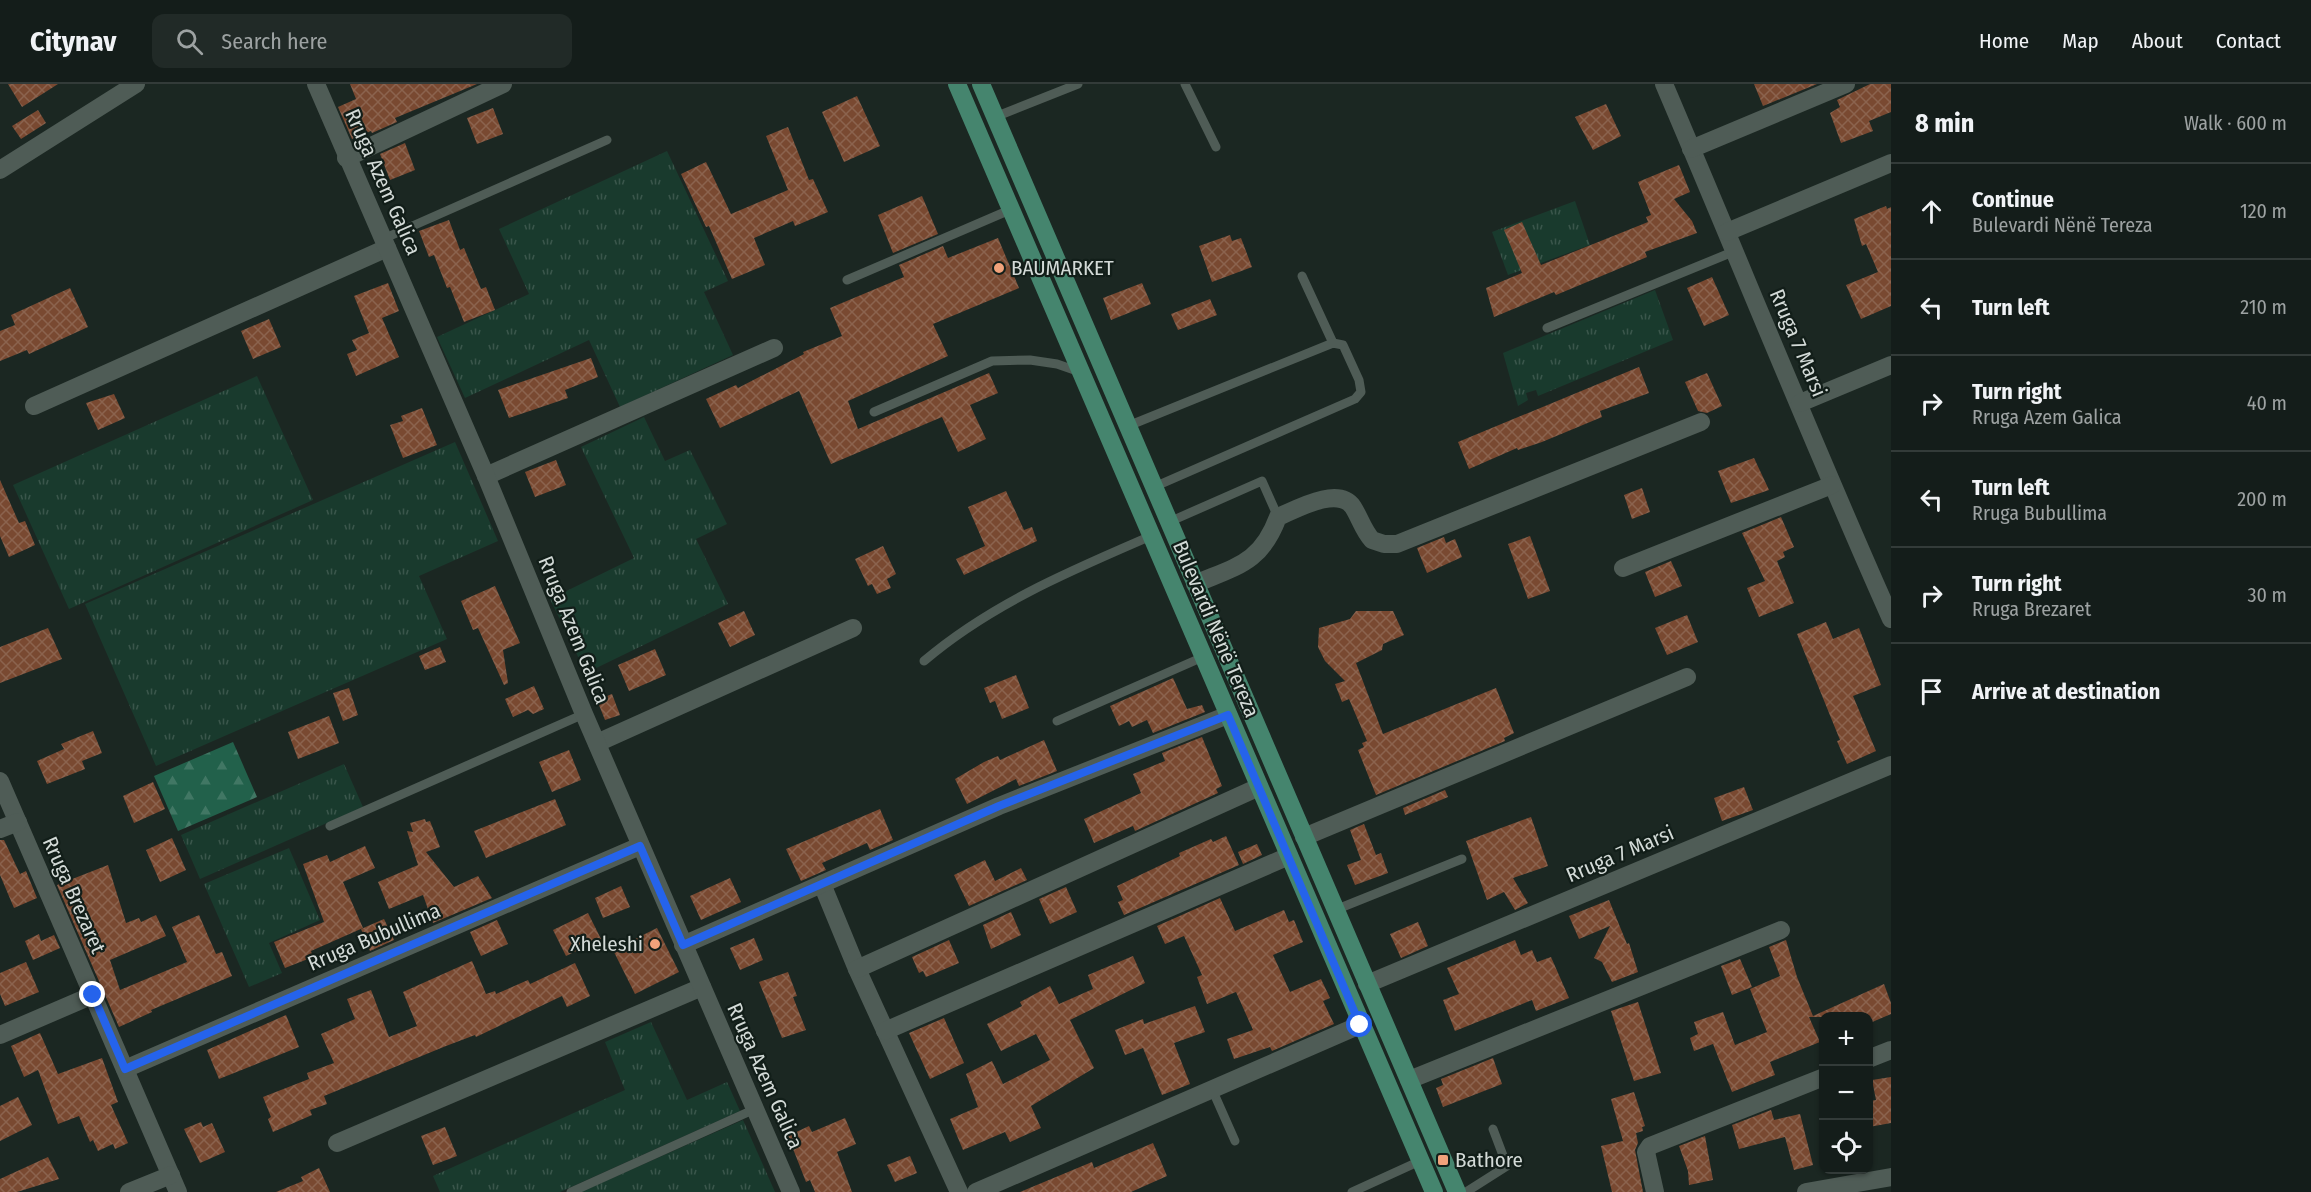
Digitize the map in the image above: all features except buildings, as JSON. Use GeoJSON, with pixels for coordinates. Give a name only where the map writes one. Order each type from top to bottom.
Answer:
{"type":"FeatureCollection","features":[{"type":"Feature","properties":{"kind":"main road","name":"Bulevardi Nënë Tereza"},"geometry":{"type":"LineString","coordinates":[[957,84],[1360,1025],[1434,1192]]}},
{"type":"Feature","properties":{"kind":"main road","name":"Bulevardi Nënë Tereza"},"geometry":{"type":"LineString","coordinates":[[981,84],[1457,1192]]}},
{"type":"Feature","properties":{"kind":"street"},"geometry":{"type":"LineString","coordinates":[[0,170],[117,89],[136,84]]}},
{"type":"Feature","properties":{"kind":"street","name":"Rruga Azem Galica"},"geometry":{"type":"LineString","coordinates":[[316,84],[346,158],[486,476],[640,846],[791,1192]]}},
{"type":"Feature","properties":{"kind":"street"},"geometry":{"type":"LineString","coordinates":[[346,158],[503,84]]}},
{"type":"Feature","properties":{"kind":"street","name":"Rruga 7 Marsi"},"geometry":{"type":"LineString","coordinates":[[1664,84],[1800,403],[1832,485],[1884,584],[1891,619]]}},
{"type":"Feature","properties":{"kind":"street"},"geometry":{"type":"LineString","coordinates":[[1692,149],[1846,84]]}},
{"type":"Feature","properties":{"kind":"street"},"geometry":{"type":"LineString","coordinates":[[1727,232],[1891,163]]}},
{"type":"Feature","properties":{"kind":"street"},"geometry":{"type":"LineString","coordinates":[[34,406],[385,243]]}},
{"type":"Feature","properties":{"kind":"street"},"geometry":{"type":"LineString","coordinates":[[486,476],[774,348]]}},
{"type":"Feature","properties":{"kind":"street"},"geometry":{"type":"LineString","coordinates":[[1800,403],[1891,365]]}},
{"type":"Feature","properties":{"kind":"street"},"geometry":{"type":"LineString","coordinates":[[1195,584],[1236,567],[1256,555],[1270,539],[1278,517],[1322,498],[1337,499],[1351,504],[1372,540],[1384,544],[1397,544],[1701,422]]}},
{"type":"Feature","properties":{"kind":"street"},"geometry":{"type":"LineString","coordinates":[[1623,568],[1832,485]]}},
{"type":"Feature","properties":{"kind":"street"},"geometry":{"type":"LineString","coordinates":[[597,743],[853,628]]}},
{"type":"Feature","properties":{"kind":"street"},"geometry":{"type":"LineString","coordinates":[[1304,837],[1687,677]]}},
{"type":"Feature","properties":{"kind":"street"},"geometry":{"type":"LineString","coordinates":[[683,945],[999,806],[1228,715]]}},
{"type":"Feature","properties":{"kind":"street","name":"Rruga 7 Marsi"},"geometry":{"type":"LineString","coordinates":[[1367,984],[1891,765]]}},
{"type":"Feature","properties":{"kind":"street","name":"Rruga Brezaret"},"geometry":{"type":"LineString","coordinates":[[0,781],[178,1192]]}},
{"type":"Feature","properties":{"kind":"street"},"geometry":{"type":"LineString","coordinates":[[857,969],[1259,787]]}},
{"type":"Feature","properties":{"kind":"street"},"geometry":{"type":"LineString","coordinates":[[0,829],[18,822]]}},
{"type":"Feature","properties":{"kind":"street","name":"Rruga Bubullima"},"geometry":{"type":"LineString","coordinates":[[125,1069],[640,846]]}},
{"type":"Feature","properties":{"kind":"street"},"geometry":{"type":"LineString","coordinates":[[885,1031],[1288,856]]}},
{"type":"Feature","properties":{"kind":"street"},"geometry":{"type":"LineString","coordinates":[[822,885],[857,969],[960,1192]]}},
{"type":"Feature","properties":{"kind":"street"},"geometry":{"type":"LineString","coordinates":[[1409,1080],[1781,930]]}},
{"type":"Feature","properties":{"kind":"street"},"geometry":{"type":"LineString","coordinates":[[336,1143],[702,987]]}},
{"type":"Feature","properties":{"kind":"street"},"geometry":{"type":"LineString","coordinates":[[0,1035],[93,995]]}},
{"type":"Feature","properties":{"kind":"street"},"geometry":{"type":"LineString","coordinates":[[976,1192],[1360,1025]]}},
{"type":"Feature","properties":{"kind":"street"},"geometry":{"type":"LineString","coordinates":[[1873,1057],[1891,1050]]}},
{"type":"Feature","properties":{"kind":"street"},"geometry":{"type":"LineString","coordinates":[[1655,1192],[1646,1152],[1650,1146],[1819,1079]]}},
{"type":"Feature","properties":{"kind":"street"},"geometry":{"type":"LineString","coordinates":[[129,1192],[171,1175]]}},
{"type":"Feature","properties":{"kind":"street"},"geometry":{"type":"LineString","coordinates":[[1806,1192],[1891,1178]]}},
{"type":"Feature","properties":{"kind":"lane"},"geometry":{"type":"LineString","coordinates":[[995,117],[1078,84]]}},
{"type":"Feature","properties":{"kind":"lane"},"geometry":{"type":"LineString","coordinates":[[1185,84],[1216,147]]}},
{"type":"Feature","properties":{"kind":"lane"},"geometry":{"type":"LineString","coordinates":[[385,243],[607,140]]}},
{"type":"Feature","properties":{"kind":"lane"},"geometry":{"type":"LineString","coordinates":[[847,280],[1012,209]]}},
{"type":"Feature","properties":{"kind":"lane"},"geometry":{"type":"LineString","coordinates":[[1547,328],[1735,251]]}},
{"type":"Feature","properties":{"kind":"lane"},"geometry":{"type":"LineString","coordinates":[[1302,276],[1333,343]]}},
{"type":"Feature","properties":{"kind":"lane"},"geometry":{"type":"LineString","coordinates":[[1128,426],[1333,343],[1343,345],[1359,381],[1361,392],[1355,399],[1154,487]]}},
{"type":"Feature","properties":{"kind":"lane"},"geometry":{"type":"LineString","coordinates":[[874,412],[992,361],[1030,360],[1056,364],[1082,373]]}},
{"type":"Feature","properties":{"kind":"lane"},"geometry":{"type":"LineString","coordinates":[[1169,522],[1262,481],[1278,517]]}},
{"type":"Feature","properties":{"kind":"lane"},"geometry":{"type":"LineString","coordinates":[[924,662],[946,642],[1043,582],[1150,536]]}},
{"type":"Feature","properties":{"kind":"lane"},"geometry":{"type":"LineString","coordinates":[[1057,721],[1203,657]]}},
{"type":"Feature","properties":{"kind":"lane"},"geometry":{"type":"LineString","coordinates":[[330,826],[584,714]]}},
{"type":"Feature","properties":{"kind":"lane"},"geometry":{"type":"LineString","coordinates":[[1335,910],[1462,859]]}},
{"type":"Feature","properties":{"kind":"lane"},"geometry":{"type":"LineString","coordinates":[[1212,1089],[1235,1141]]}},
{"type":"Feature","properties":{"kind":"lane"},"geometry":{"type":"LineString","coordinates":[[571,1192],[755,1109]]}},
{"type":"Feature","properties":{"kind":"lane"},"geometry":{"type":"LineString","coordinates":[[1466,1192],[1507,1166],[1492,1129]]}},
{"type":"Feature","properties":{"kind":"lane"},"geometry":{"type":"LineString","coordinates":[[1352,1192],[1420,1161]]}},
{"type":"Feature","properties":{"kind":"green space"},"geometry":{"type":"Polygon","coordinates":[[[667,151],[728,281],[704,292],[733,355],[620,407],[589,340],[465,398],[437,337],[529,294],[499,229],[667,151]]]}},
{"type":"Feature","properties":{"kind":"green space"},"geometry":{"type":"Polygon","coordinates":[[[1575,201],[1590,245],[1508,275],[1492,232],[1575,201]]]}},
{"type":"Feature","properties":{"kind":"green space"},"geometry":{"type":"Polygon","coordinates":[[[1655,290],[1673,340],[1538,396],[1536,390],[1526,393],[1528,400],[1518,406],[1503,353],[1655,290]]]}},
{"type":"Feature","properties":{"kind":"green space"},"geometry":{"type":"Polygon","coordinates":[[[257,376],[313,500],[69,609],[13,485],[257,376]]]}},
{"type":"Feature","properties":{"kind":"green space"},"geometry":{"type":"Polygon","coordinates":[[[644,417],[665,461],[690,450],[727,524],[696,539],[728,604],[586,673],[550,599],[634,558],[581,447],[644,417]]]}},
{"type":"Feature","properties":{"kind":"green space"},"geometry":{"type":"Polygon","coordinates":[[[455,442],[498,541],[419,576],[447,639],[156,766],[85,604],[455,442]]]}},
{"type":"Feature","properties":{"kind":"green space"},"geometry":{"type":"Polygon","coordinates":[[[233,742],[257,797],[178,831],[154,776],[233,742]]]}},
{"type":"Feature","properties":{"kind":"green space"},"geometry":{"type":"Polygon","coordinates":[[[344,764],[363,807],[200,879],[181,835],[344,764]]]}},
{"type":"Feature","properties":{"kind":"green space"},"geometry":{"type":"Polygon","coordinates":[[[289,848],[320,920],[269,943],[282,973],[249,987],[204,884],[289,848]]]}},
{"type":"Feature","properties":{"kind":"green space"},"geometry":{"type":"Polygon","coordinates":[[[651,1022],[687,1100],[727,1082],[740,1111],[560,1192],[440,1192],[433,1176],[625,1090],[605,1042],[651,1022]]]}},
{"type":"Feature","properties":{"kind":"green space"},"geometry":{"type":"Polygon","coordinates":[[[743,1120],[775,1192],[581,1192],[743,1120]]]}},
{"type":"Feature","properties":{"kind":"place","name":"BAUMARKET"},"geometry":{"type":"Point","coordinates":[999,268]}},
{"type":"Feature","properties":{"kind":"place","name":"Xheleshi"},"geometry":{"type":"Point","coordinates":[655,944]}},
{"type":"Feature","properties":{"kind":"place","name":"Bathore"},"geometry":{"type":"Point","coordinates":[1443,1160]}},
{"type":"Feature","properties":{"kind":"route"},"geometry":{"type":"LineString","coordinates":[[93,995],[125,1069],[640,846],[683,945],[999,806],[1228,715],[1360,1025]]}}]}
